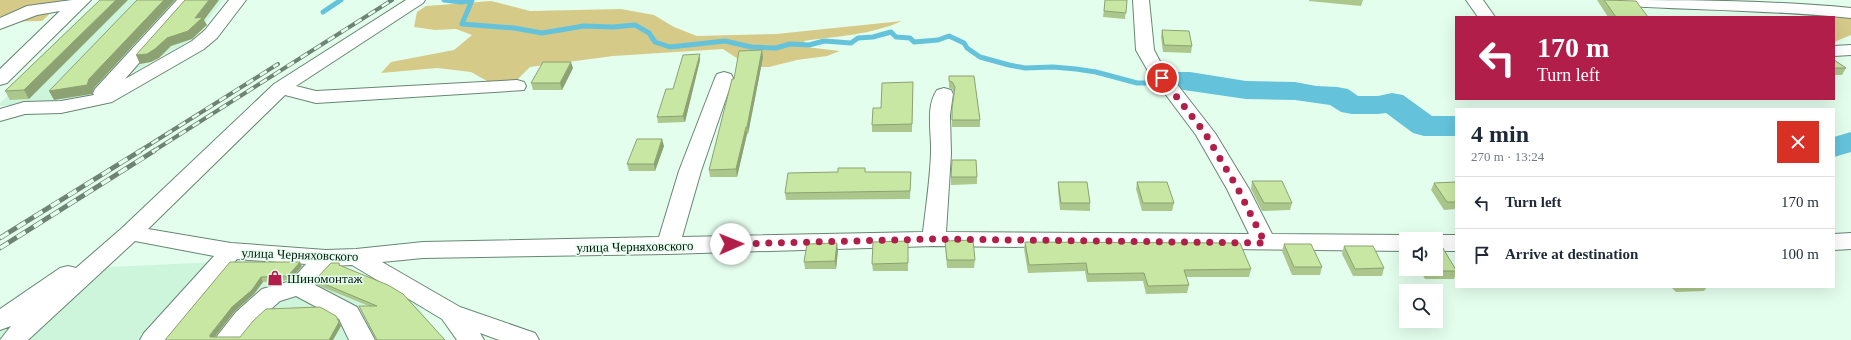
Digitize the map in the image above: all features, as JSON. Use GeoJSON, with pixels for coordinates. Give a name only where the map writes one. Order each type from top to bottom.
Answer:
{"type":"FeatureCollection","features":[{"type":"Feature","properties":{"kind":"street"},"geometry":{"type":"LineString","coordinates":[[95,101],[186,0]]}},
{"type":"Feature","properties":{"kind":"street"},"geometry":{"type":"LineString","coordinates":[[0,115],[24,108],[60,107],[105,98],[198,45],[211,34],[238,0]]}},
{"type":"Feature","properties":{"kind":"street"},"geometry":{"type":"LineString","coordinates":[[13,340],[24,328],[130,233],[280,88],[417,0]]}},
{"type":"Feature","properties":{"kind":"street"},"geometry":{"type":"LineString","coordinates":[[1140,0],[1145,50],[1154,67],[1205,133],[1238,189],[1265,243]]}},
{"type":"Feature","properties":{"kind":"street"},"geometry":{"type":"LineString","coordinates":[[1474,0],[1486,16]]}},
{"type":"Feature","properties":{"kind":"street"},"geometry":{"type":"LineString","coordinates":[[1608,0],[1819,10],[1851,13]]}},
{"type":"Feature","properties":{"kind":"street"},"geometry":{"type":"LineString","coordinates":[[0,24],[6,20],[33,10],[81,2]]}},
{"type":"Feature","properties":{"kind":"street"},"geometry":{"type":"LineString","coordinates":[[0,79],[42,37],[81,2]]}},
{"type":"Feature","properties":{"kind":"street"},"geometry":{"type":"LineString","coordinates":[[1835,51],[1851,50]]}},
{"type":"Feature","properties":{"kind":"street"},"geometry":{"type":"LineString","coordinates":[[668,246],[690,170],[724,78]]}},
{"type":"Feature","properties":{"kind":"street"},"geometry":{"type":"LineString","coordinates":[[280,88],[316,97],[517,86]]}},
{"type":"Feature","properties":{"kind":"street"},"geometry":{"type":"LineString","coordinates":[[33,108],[50,91]]}},
{"type":"Feature","properties":{"kind":"street"},"geometry":{"type":"LineString","coordinates":[[934,239],[941,154],[940,115],[944,94]]}},
{"type":"Feature","properties":{"kind":"street"},"geometry":{"type":"LineString","coordinates":[[0,321],[130,233]]}},
{"type":"Feature","properties":{"kind":"street","name":"улица Черняховского"},"geometry":{"type":"LineString","coordinates":[[130,233],[231,251],[326,258],[356,257],[423,250],[668,246],[934,239],[1399,243]]}},
{"type":"Feature","properties":{"kind":"street"},"geometry":{"type":"LineString","coordinates":[[1835,242],[1851,241]]}},
{"type":"Feature","properties":{"kind":"street"},"geometry":{"type":"LineString","coordinates":[[1443,243],[1455,243]]}},
{"type":"Feature","properties":{"kind":"street"},"geometry":{"type":"LineString","coordinates":[[153,340],[231,251]]}},
{"type":"Feature","properties":{"kind":"street"},"geometry":{"type":"LineString","coordinates":[[356,257],[451,313],[526,340]]}},
{"type":"Feature","properties":{"kind":"street"},"geometry":{"type":"LineString","coordinates":[[227,340],[245,318],[271,295],[299,287],[326,258]]}},
{"type":"Feature","properties":{"kind":"street"},"geometry":{"type":"LineString","coordinates":[[299,287],[348,313],[362,340]]}},
{"type":"Feature","properties":{"kind":"street"},"geometry":{"type":"LineString","coordinates":[[0,307],[40,293]]}},
{"type":"Feature","properties":{"kind":"street"},"geometry":{"type":"LineString","coordinates":[[451,313],[471,340]]}},
{"type":"Feature","properties":{"kind":"shaded area"},"geometry":{"type":"Polygon","coordinates":[[[0,0],[65,0],[42,21],[0,22],[0,0]]]}},
{"type":"Feature","properties":{"kind":"shaded area"},"geometry":{"type":"Polygon","coordinates":[[[107,0],[223,0],[194,38],[82,101],[0,106],[0,103],[107,0]]]}},
{"type":"Feature","properties":{"kind":"shaded area"},"geometry":{"type":"Polygon","coordinates":[[[491,1],[530,11],[621,9],[654,15],[674,27],[697,36],[776,34],[902,21],[890,26],[866,32],[804,41],[806,47],[840,51],[827,56],[797,60],[769,67],[747,67],[723,49],[613,56],[530,67],[510,87],[496,86],[471,72],[437,68],[381,73],[391,62],[454,50],[472,35],[456,29],[435,30],[414,27],[417,12],[426,6],[491,1]]]}},
{"type":"Feature","properties":{"kind":"shaded area"},"geometry":{"type":"Polygon","coordinates":[[[1835,16],[1851,16],[1851,35],[1835,42],[1835,16]]]}},
{"type":"Feature","properties":{"kind":"shaded area"},"geometry":{"type":"Polygon","coordinates":[[[260,260],[406,290],[442,340],[0,340],[0,315],[108,267],[260,260]]]}},
{"type":"Feature","properties":{"kind":"building"},"geometry":{"type":"Polygon","coordinates":[[[100,0],[116,0],[24,90],[5,91],[100,0]]]}},
{"type":"Feature","properties":{"kind":"building"},"geometry":{"type":"Polygon","coordinates":[[[137,0],[164,0],[89,79],[87,85],[49,91],[137,0]]]}},
{"type":"Feature","properties":{"kind":"building"},"geometry":{"type":"Polygon","coordinates":[[[185,0],[209,0],[195,18],[203,17],[188,31],[167,38],[147,54],[136,55],[185,0]]]}},
{"type":"Feature","properties":{"kind":"building"},"geometry":{"type":"Polygon","coordinates":[[[1105,0],[1127,0],[1126,13],[1104,11],[1105,0]]]}},
{"type":"Feature","properties":{"kind":"building"},"geometry":{"type":"Polygon","coordinates":[[[1604,0],[1636,1],[1647,16],[1615,16],[1604,0]]]}},
{"type":"Feature","properties":{"kind":"building"},"geometry":{"type":"Polygon","coordinates":[[[1162,30],[1189,31],[1192,46],[1164,45],[1162,30]]]}},
{"type":"Feature","properties":{"kind":"building"},"geometry":{"type":"Polygon","coordinates":[[[762,50],[747,127],[736,169],[709,170],[732,79],[734,79],[739,51],[762,50]]]}},
{"type":"Feature","properties":{"kind":"building"},"geometry":{"type":"Polygon","coordinates":[[[700,54],[683,116],[657,117],[666,89],[673,89],[683,55],[700,54]]]}},
{"type":"Feature","properties":{"kind":"building"},"geometry":{"type":"Polygon","coordinates":[[[1835,61],[1846,68],[1835,68],[1835,61]]]}},
{"type":"Feature","properties":{"kind":"building"},"geometry":{"type":"Polygon","coordinates":[[[543,62],[571,62],[560,83],[531,83],[543,62]]]}},
{"type":"Feature","properties":{"kind":"building"},"geometry":{"type":"Polygon","coordinates":[[[949,76],[974,76],[980,120],[952,120],[955,87],[952,82],[949,81],[949,76]]]}},
{"type":"Feature","properties":{"kind":"building"},"geometry":{"type":"Polygon","coordinates":[[[913,82],[912,124],[872,125],[873,108],[881,108],[882,83],[913,82]]]}},
{"type":"Feature","properties":{"kind":"building"},"geometry":{"type":"Polygon","coordinates":[[[637,139],[662,139],[654,164],[627,164],[637,139]]]}},
{"type":"Feature","properties":{"kind":"building"},"geometry":{"type":"Polygon","coordinates":[[[952,160],[976,160],[977,177],[951,177],[952,160]]]}},
{"type":"Feature","properties":{"kind":"building"},"geometry":{"type":"Polygon","coordinates":[[[838,168],[865,168],[865,172],[911,172],[910,191],[785,193],[788,173],[838,172],[838,168]]]}},
{"type":"Feature","properties":{"kind":"building"},"geometry":{"type":"Polygon","coordinates":[[[1252,181],[1282,181],[1292,203],[1264,203],[1252,181]]]}},
{"type":"Feature","properties":{"kind":"building"},"geometry":{"type":"Polygon","coordinates":[[[1058,182],[1087,182],[1090,203],[1061,203],[1058,182]]]}},
{"type":"Feature","properties":{"kind":"building"},"geometry":{"type":"Polygon","coordinates":[[[1137,182],[1167,182],[1174,203],[1143,203],[1137,182]]]}},
{"type":"Feature","properties":{"kind":"building"},"geometry":{"type":"Polygon","coordinates":[[[1455,182],[1455,202],[1447,202],[1434,183],[1455,182]]]}},
{"type":"Feature","properties":{"kind":"building"},"geometry":{"type":"Polygon","coordinates":[[[973,240],[975,260],[947,260],[945,241],[973,240]]]}},
{"type":"Feature","properties":{"kind":"building"},"geometry":{"type":"Polygon","coordinates":[[[908,241],[908,263],[872,264],[873,242],[908,241]]]}},
{"type":"Feature","properties":{"kind":"building"},"geometry":{"type":"Polygon","coordinates":[[[1025,242],[1240,243],[1251,269],[1184,270],[1189,285],[1148,286],[1144,273],[1088,274],[1086,263],[1029,265],[1025,242]]]}},
{"type":"Feature","properties":{"kind":"building"},"geometry":{"type":"Polygon","coordinates":[[[837,243],[835,261],[804,262],[807,244],[837,243]]]}},
{"type":"Feature","properties":{"kind":"building"},"geometry":{"type":"Polygon","coordinates":[[[1284,244],[1311,244],[1322,267],[1294,267],[1284,244]]]}},
{"type":"Feature","properties":{"kind":"building"},"geometry":{"type":"Polygon","coordinates":[[[1344,246],[1373,246],[1384,268],[1355,269],[1344,246]]]}},
{"type":"Feature","properties":{"kind":"building"},"geometry":{"type":"Polygon","coordinates":[[[1443,248],[1455,268],[1455,271],[1443,271],[1443,248]]]}},
{"type":"Feature","properties":{"kind":"building"},"geometry":{"type":"Polygon","coordinates":[[[230,262],[300,262],[288,276],[261,277],[252,290],[232,307],[210,337],[240,337],[253,321],[266,309],[320,307],[336,316],[339,322],[329,340],[165,340],[230,262]]]}},
{"type":"Feature","properties":{"kind":"building"},"geometry":{"type":"Polygon","coordinates":[[[331,263],[339,263],[339,265],[388,285],[403,294],[445,340],[377,340],[359,306],[377,306],[315,280],[331,263]]]}},
{"type":"Feature","properties":{"kind":"waterway"},"geometry":{"type":"LineString","coordinates":[[323,12],[341,0]]}},
{"type":"Feature","properties":{"kind":"waterway"},"geometry":{"type":"LineString","coordinates":[[444,0],[461,2],[472,0],[462,24],[514,28],[542,33],[584,26],[613,27],[635,25],[649,33],[655,42],[670,47],[725,41],[751,47],[776,48],[790,44],[809,45],[824,41],[851,43],[858,38],[873,37],[891,32],[896,37],[910,38],[914,42],[938,40],[949,36],[964,43],[967,48],[980,57],[1009,65],[1025,68],[1053,67],[1076,69],[1096,72],[1137,83],[1159,83]]}},
{"type":"Feature","properties":{"kind":"waterway"},"geometry":{"type":"LineString","coordinates":[[1174,81],[1190,81],[1246,90],[1295,91],[1316,95],[1337,96],[1352,105],[1378,105],[1392,102],[1424,126],[1455,126]]}},
{"type":"Feature","properties":{"kind":"waterway"},"geometry":{"type":"LineString","coordinates":[[1835,147],[1851,142]]}},
{"type":"Feature","properties":{"kind":"railway"},"geometry":{"type":"LineString","coordinates":[[152,152],[392,0]]}},
{"type":"Feature","properties":{"kind":"railway"},"geometry":{"type":"LineString","coordinates":[[138,152],[278,64]]}},
{"type":"Feature","properties":{"kind":"railway"},"geometry":{"type":"LineString","coordinates":[[0,238],[140,151]]}},
{"type":"Feature","properties":{"kind":"railway"},"geometry":{"type":"LineString","coordinates":[[0,248],[154,151]]}},
{"type":"Feature","properties":{"kind":"place","name":"Шиномонтаж"},"geometry":{"type":"Point","coordinates":[275,278]}},
{"type":"Feature","properties":{"kind":"route"},"geometry":{"type":"LineString","coordinates":[[731,244],[934,239],[1265,243],[1253,216],[1205,133],[1196,119],[1162,78]]}}]}
